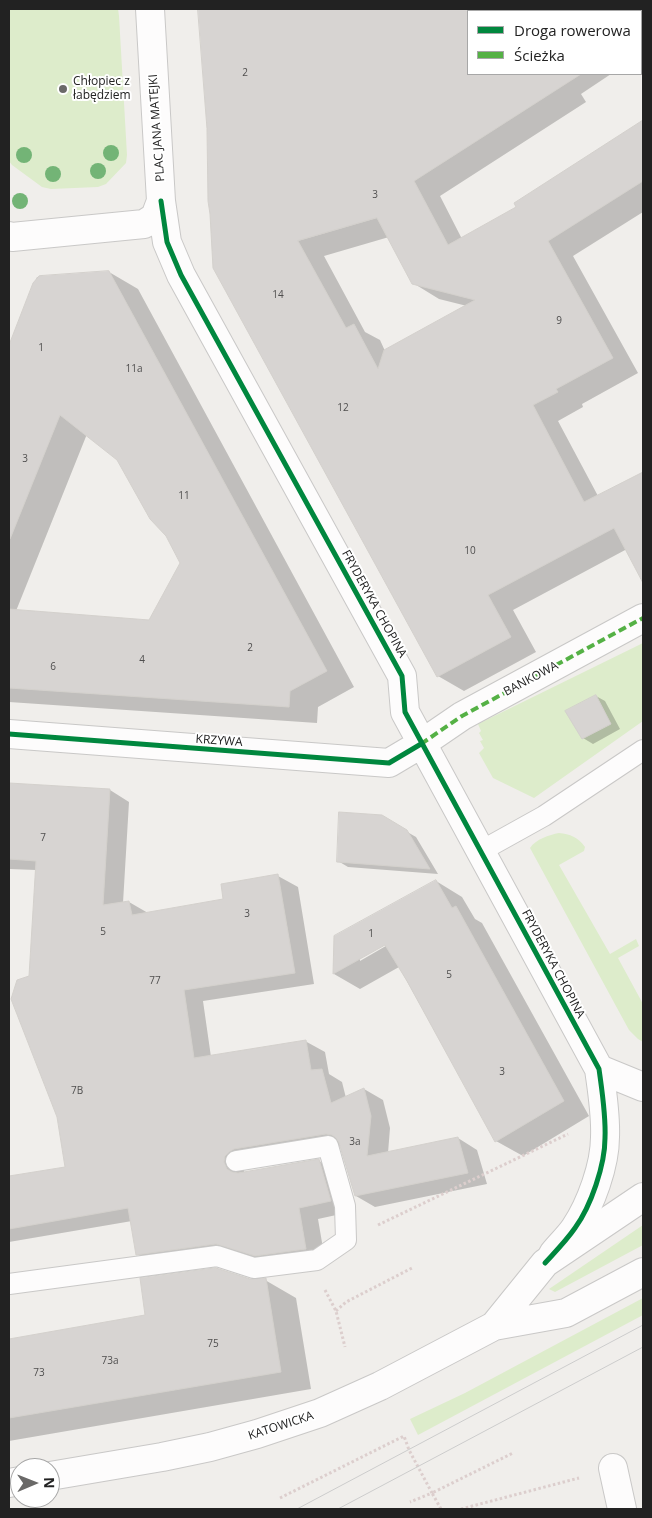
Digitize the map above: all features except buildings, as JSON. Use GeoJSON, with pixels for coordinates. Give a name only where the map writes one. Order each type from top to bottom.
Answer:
{"type":"FeatureCollection","features":[{"type":"Feature","properties":{"kind":"street","name":"PLAC JANA MATEJKI"},"geometry":{"type":"LineString","coordinates":[[150,9],[162,201]]}},
{"type":"Feature","properties":{"kind":"street"},"geometry":{"type":"LineString","coordinates":[[9,236],[144,224],[155,217],[162,201]]}},
{"type":"Feature","properties":{"kind":"street","name":"FRYDERYKA CHOPINA"},"geometry":{"type":"LineString","coordinates":[[162,201],[167,242],[181,275],[402,676],[405,712],[421,744],[599,1069]]}},
{"type":"Feature","properties":{"kind":"street","name":"BANKOWA"},"geometry":{"type":"LineString","coordinates":[[421,744],[462,716],[643,618]]}},
{"type":"Feature","properties":{"kind":"street","name":"KRZYWA"},"geometry":{"type":"LineString","coordinates":[[9,734],[389,763],[421,744]]}},
{"type":"Feature","properties":{"kind":"street"},"geometry":{"type":"LineString","coordinates":[[545,1263],[575,1228],[588,1205],[602,1163],[605,1138],[599,1069],[643,1087]]}},
{"type":"Feature","properties":{"kind":"street","name":"KATOWICKA"},"geometry":{"type":"LineString","coordinates":[[494,1326],[545,1263],[643,1197]]}},
{"type":"Feature","properties":{"kind":"street","name":"KATOWICKA"},"geometry":{"type":"LineString","coordinates":[[60,1474],[210,1447],[302,1420],[380,1386],[494,1326],[566,1313],[643,1272]]}},
{"type":"Feature","properties":{"kind":"street"},"geometry":{"type":"LineString","coordinates":[[612,1468],[622,1509]]}},
{"type":"Feature","properties":{"kind":"lane"},"geometry":{"type":"LineString","coordinates":[[481,851],[544,816],[643,750]]}},
{"type":"Feature","properties":{"kind":"lane"},"geometry":{"type":"LineString","coordinates":[[9,1284],[216,1256],[254,1268],[317,1260],[346,1240],[345,1206],[328,1146],[236,1161]]}},
{"type":"Feature","properties":{"kind":"path"},"geometry":{"type":"LineString","coordinates":[[346,1240],[573,1131]]}},
{"type":"Feature","properties":{"kind":"path"},"geometry":{"type":"LineString","coordinates":[[336,1311],[346,1302],[412,1268]]}},
{"type":"Feature","properties":{"kind":"path"},"geometry":{"type":"LineString","coordinates":[[326,1293],[336,1311],[345,1347]]}},
{"type":"Feature","properties":{"kind":"path"},"geometry":{"type":"LineString","coordinates":[[280,1498],[404,1436],[441,1509]]}},
{"type":"Feature","properties":{"kind":"path"},"geometry":{"type":"LineString","coordinates":[[410,1502],[513,1454]]}},
{"type":"Feature","properties":{"kind":"path"},"geometry":{"type":"LineString","coordinates":[[461,1509],[575,1480],[612,1468]]}},
{"type":"Feature","properties":{"kind":"green space"},"geometry":{"type":"Polygon","coordinates":[[[9,9],[118,9],[127,155],[126,163],[106,184],[98,187],[51,189],[42,187],[9,161],[9,9]]]}},
{"type":"Feature","properties":{"kind":"green space"},"geometry":{"type":"Polygon","coordinates":[[[643,643],[643,721],[534,798],[493,778],[479,753],[484,748],[480,741],[483,740],[479,733],[481,731],[478,724],[643,643]]]}},
{"type":"Feature","properties":{"kind":"green space"},"geometry":{"type":"Polygon","coordinates":[[[559,833],[574,837],[585,847],[584,851],[559,865],[610,954],[636,939],[639,946],[618,958],[643,1004],[643,1042],[629,1030],[530,848],[539,840],[559,833]]]}},
{"type":"Feature","properties":{"kind":"green space"},"geometry":{"type":"Polygon","coordinates":[[[643,1225],[643,1245],[555,1292],[549,1289],[643,1225]]]}},
{"type":"Feature","properties":{"kind":"green space"},"geometry":{"type":"Polygon","coordinates":[[[643,1298],[643,1315],[418,1435],[410,1419],[465,1393],[643,1298]]]}},
{"type":"Feature","properties":{"kind":"tram line"},"geometry":{"type":"LineString","coordinates":[[297,1509],[643,1325]]}},
{"type":"Feature","properties":{"kind":"tram line"},"geometry":{"type":"LineString","coordinates":[[338,1509],[643,1347]]}},
{"type":"Feature","properties":{"kind":"marked path"},"geometry":{"type":"LineString","coordinates":[[421,744],[462,716],[643,618]]}},
{"type":"Feature","properties":{"kind":"cycle path"},"geometry":{"type":"LineString","coordinates":[[161,201],[167,242],[181,275],[402,676],[405,712],[599,1069],[604,1103],[605,1129],[603,1160],[600,1173],[592,1197],[581,1219],[545,1263]]}},
{"type":"Feature","properties":{"kind":"cycle path"},"geometry":{"type":"LineString","coordinates":[[9,734],[389,763],[421,744]]}},
{"type":"Feature","properties":{"kind":"place","name":"Chłopiec z łabędziem"},"geometry":{"type":"Point","coordinates":[63,89]}}]}
